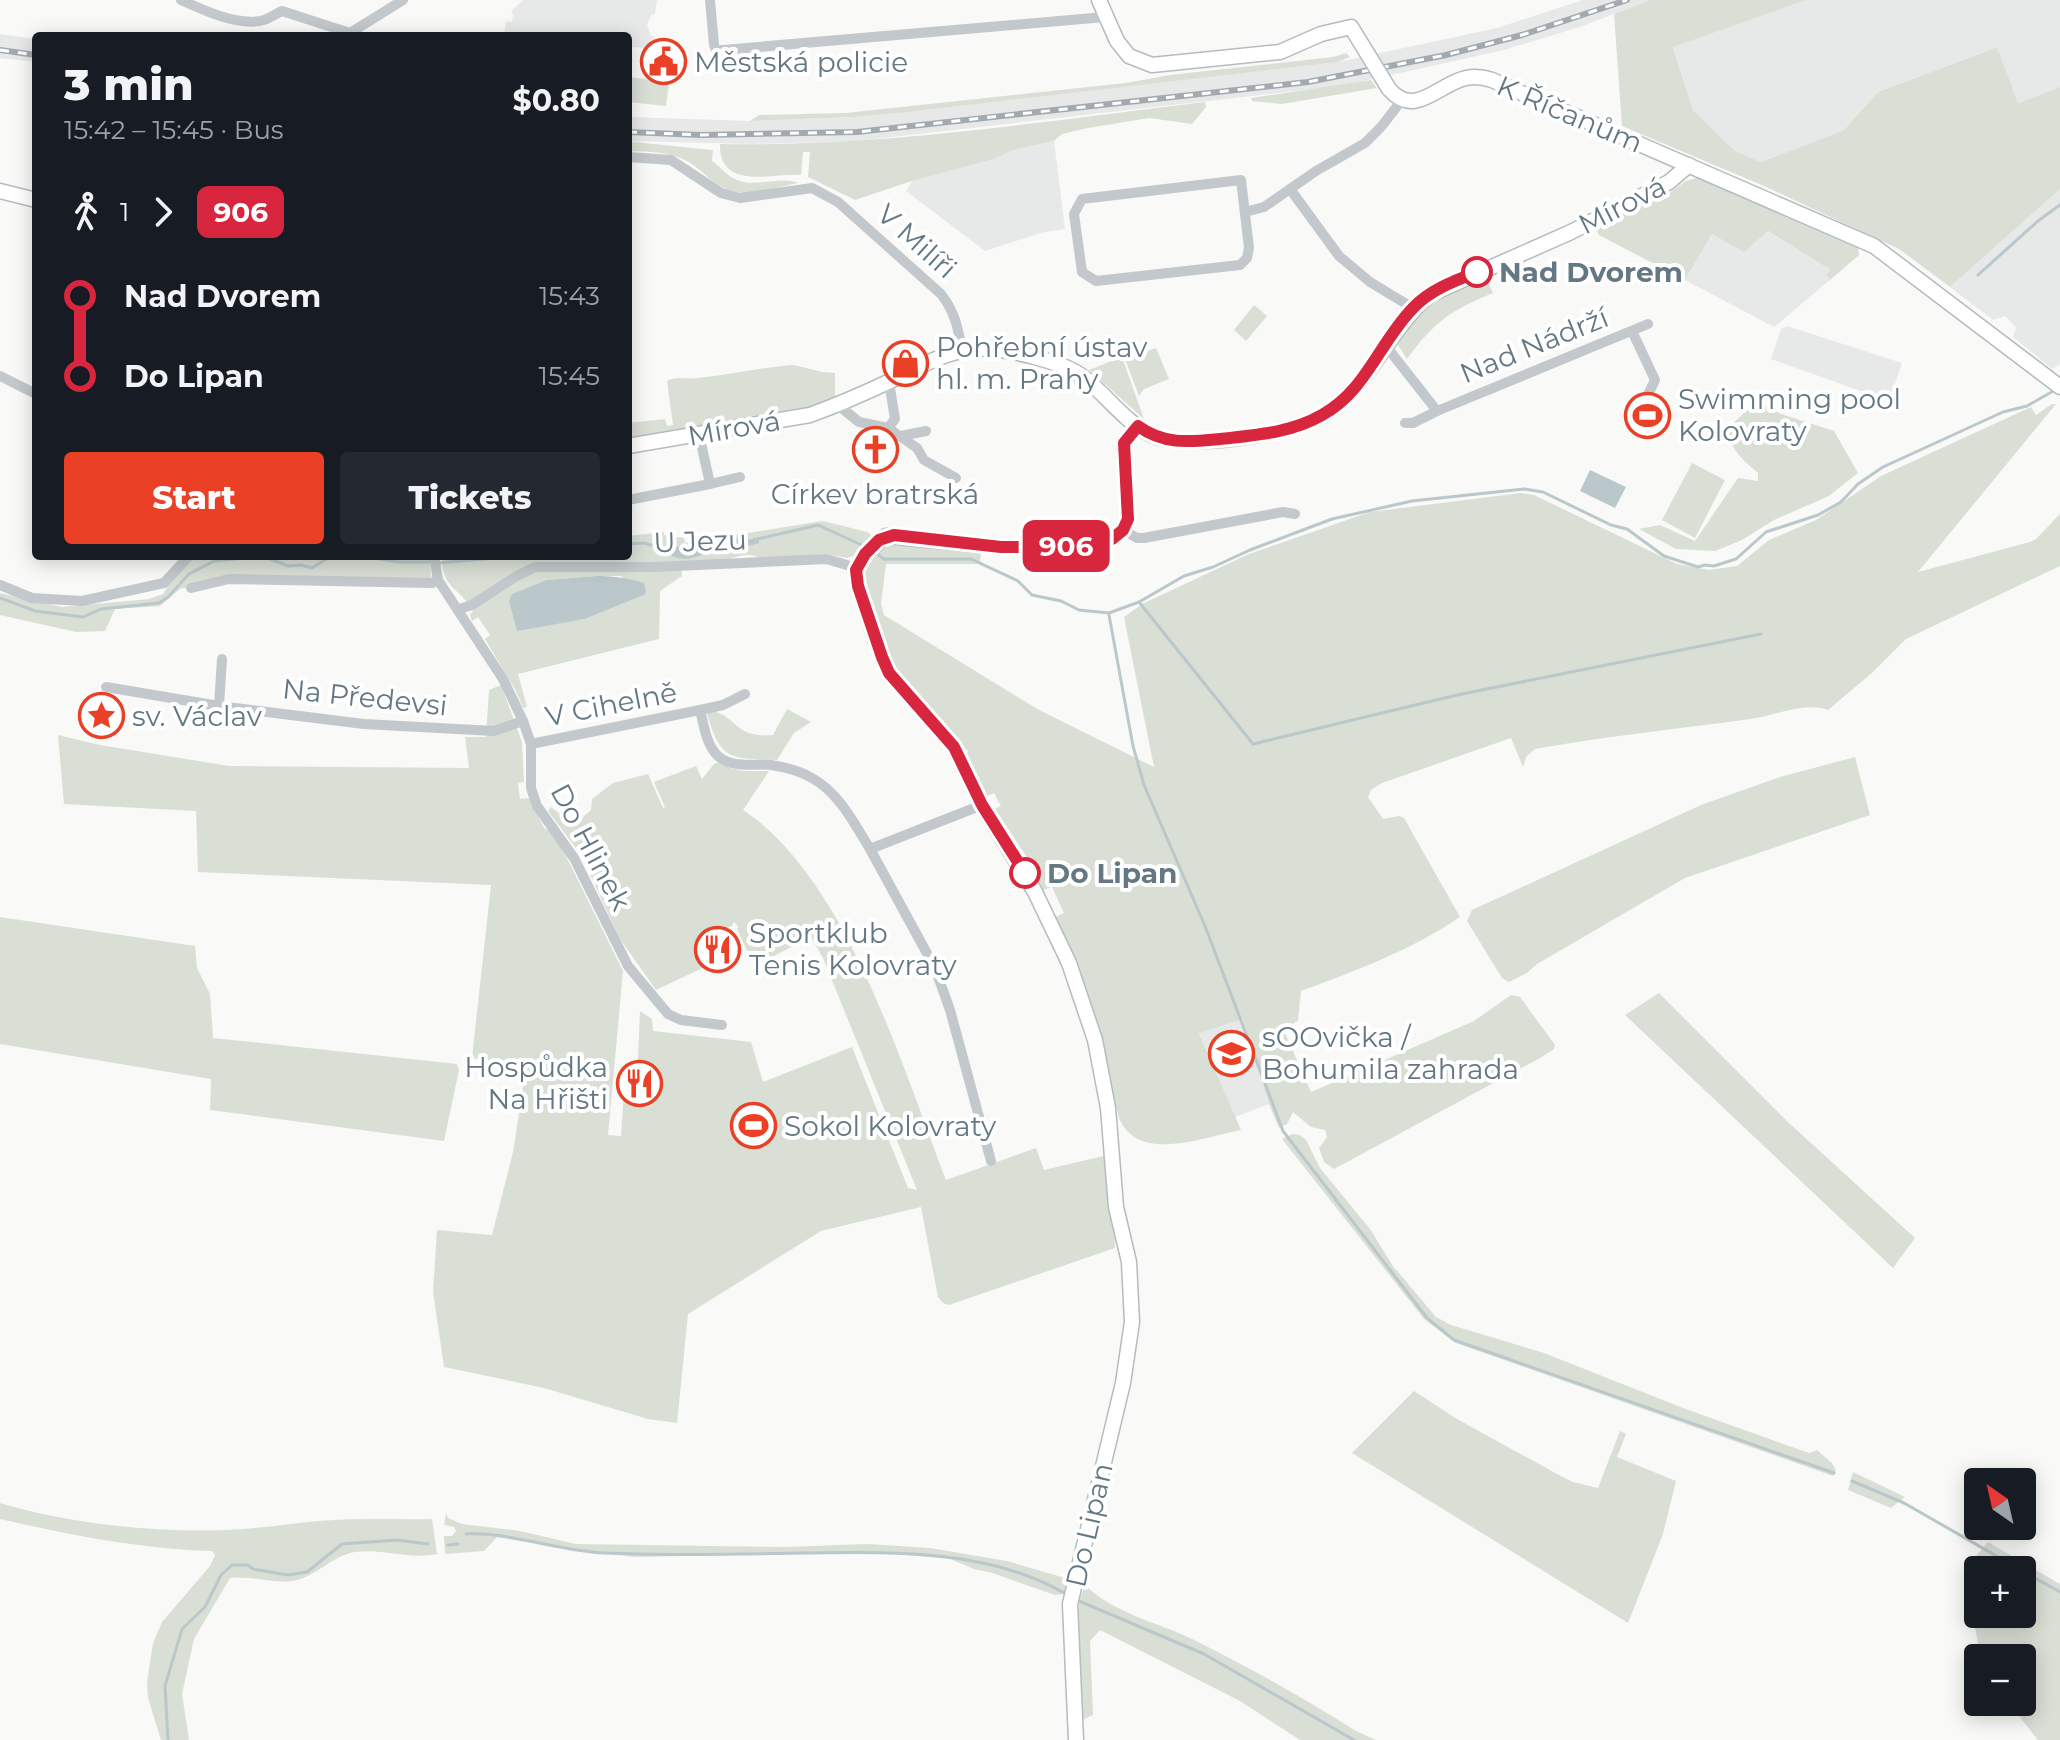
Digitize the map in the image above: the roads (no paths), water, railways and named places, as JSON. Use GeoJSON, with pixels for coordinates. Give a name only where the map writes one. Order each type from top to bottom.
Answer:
{"type":"FeatureCollection","features":[{"type":"Feature","properties":{"kind":"street"},"geometry":{"type":"LineString","coordinates":[[181,0],[228,18],[251,21],[263,20],[281,6],[347,32]]}},
{"type":"Feature","properties":{"kind":"street"},"geometry":{"type":"LineString","coordinates":[[352,32],[403,0]]}},
{"type":"Feature","properties":{"kind":"street"},"geometry":{"type":"LineString","coordinates":[[710,0],[716,50],[1105,17]]}},
{"type":"Feature","properties":{"kind":"street"},"geometry":{"type":"LineString","coordinates":[[1099,0],[1117,41],[1129,56],[1152,65],[1280,52],[1321,34],[1351,27],[1389,89],[1402,100],[1365,143],[1264,207],[1245,212]]}},
{"type":"Feature","properties":{"kind":"street","name":"K Říčanům"},"geometry":{"type":"LineString","coordinates":[[1402,100],[1418,100],[1458,80],[1482,77],[1530,95],[1874,246],[2054,382]]}},
{"type":"Feature","properties":{"kind":"street","name":"V Milíři"},"geometry":{"type":"LineString","coordinates":[[632,157],[671,160],[721,193],[740,198],[812,188],[838,202],[941,294],[956,320],[962,350]]}},
{"type":"Feature","properties":{"kind":"street","name":"Mírová"},"geometry":{"type":"LineString","coordinates":[[632,445],[798,417],[838,405],[939,357],[962,350],[1003,350],[1076,372],[1149,434],[1174,442],[1253,435],[1300,425],[1324,414],[1351,393],[1413,308],[1446,285],[1571,232],[1669,182],[1689,165]]}},
{"type":"Feature","properties":{"kind":"street"},"geometry":{"type":"LineString","coordinates":[[1241,180],[1245,212],[1249,253],[1244,263],[1234,267],[1096,281],[1084,275],[1080,267],[1074,214],[1077,203],[1088,196],[1241,180]]}},
{"type":"Feature","properties":{"kind":"street"},"geometry":{"type":"LineString","coordinates":[[1290,189],[1339,256],[1370,282],[1413,308]]}},
{"type":"Feature","properties":{"kind":"street"},"geometry":{"type":"LineString","coordinates":[[0,191],[32,199]]}},
{"type":"Feature","properties":{"kind":"street","name":"Nad Nádrží"},"geometry":{"type":"LineString","coordinates":[[1405,423],[1413,423],[1648,324]]}},
{"type":"Feature","properties":{"kind":"street"},"geometry":{"type":"LineString","coordinates":[[1632,331],[1655,380],[1644,403]]}},
{"type":"Feature","properties":{"kind":"street","name":"Nad Nádrží"},"geometry":{"type":"LineString","coordinates":[[1386,346],[1437,411]]}},
{"type":"Feature","properties":{"kind":"street"},"geometry":{"type":"LineString","coordinates":[[0,376],[32,392]]}},
{"type":"Feature","properties":{"kind":"street"},"geometry":{"type":"LineString","coordinates":[[888,428],[895,419],[889,382]]}},
{"type":"Feature","properties":{"kind":"street"},"geometry":{"type":"LineString","coordinates":[[838,405],[859,422],[888,428],[901,436],[917,448],[924,460],[956,478]]}},
{"type":"Feature","properties":{"kind":"street"},"geometry":{"type":"LineString","coordinates":[[856,570],[865,554],[879,540],[894,535],[1001,547],[1053,547],[1106,541],[1123,530],[1129,515],[1124,443],[1138,426]]}},
{"type":"Feature","properties":{"kind":"street"},"geometry":{"type":"LineString","coordinates":[[901,436],[926,431]]}},
{"type":"Feature","properties":{"kind":"street"},"geometry":{"type":"LineString","coordinates":[[699,434],[710,484]]}},
{"type":"Feature","properties":{"kind":"street"},"geometry":{"type":"LineString","coordinates":[[632,499],[740,477]]}},
{"type":"Feature","properties":{"kind":"street"},"geometry":{"type":"LineString","coordinates":[[1123,530],[1137,538],[1144,538],[1283,512],[1295,514]]}},
{"type":"Feature","properties":{"kind":"street","name":"U Jezu"},"geometry":{"type":"LineString","coordinates":[[459,609],[472,605],[535,567],[654,567],[826,559],[856,570]]}},
{"type":"Feature","properties":{"kind":"street"},"geometry":{"type":"LineString","coordinates":[[0,585],[32,598],[82,601],[164,583],[184,560]]}},
{"type":"Feature","properties":{"kind":"street","name":"Do Hlinek"},"geometry":{"type":"LineString","coordinates":[[435,560],[437,576],[503,679],[523,721],[531,744],[531,788],[537,806],[574,858],[628,966],[668,1014],[681,1020],[722,1025]]}},
{"type":"Feature","properties":{"kind":"street","name":"Do Lipan"},"geometry":{"type":"LineString","coordinates":[[856,570],[858,586],[889,673],[954,747],[982,805],[1019,862],[1062,949],[1095,1040],[1108,1108],[1116,1207],[1129,1262],[1132,1322],[1123,1383],[1070,1604],[1076,1740]]}},
{"type":"Feature","properties":{"kind":"street"},"geometry":{"type":"LineString","coordinates":[[191,588],[229,579],[432,583],[437,576]]}},
{"type":"Feature","properties":{"kind":"street"},"geometry":{"type":"LineString","coordinates":[[219,706],[222,659]]}},
{"type":"Feature","properties":{"kind":"street","name":"Na Předevsi"},"geometry":{"type":"LineString","coordinates":[[106,687],[219,706],[364,724],[494,731],[523,721]]}},
{"type":"Feature","properties":{"kind":"street","name":"V Cihelně"},"geometry":{"type":"LineString","coordinates":[[531,744],[723,705],[745,694]]}},
{"type":"Feature","properties":{"kind":"street","name":"V Cihelně"},"geometry":{"type":"LineString","coordinates":[[700,710],[707,738],[718,756],[740,765],[771,765],[814,778],[841,804],[870,849]]}},
{"type":"Feature","properties":{"kind":"street"},"geometry":{"type":"LineString","coordinates":[[982,805],[870,849],[935,968],[958,1036],[991,1161]]}},
{"type":"Feature","properties":{"kind":"waterway"},"geometry":{"type":"LineString","coordinates":[[1978,275],[2060,205]]}},
{"type":"Feature","properties":{"kind":"waterway"},"geometry":{"type":"LineString","coordinates":[[873,551],[884,559],[971,559],[1018,581],[1032,595],[1061,601],[1079,610],[1109,613],[1139,602],[1184,576],[1332,519],[1412,501],[1524,489],[1543,492],[1611,525],[1627,529],[1664,556],[1698,567],[1714,566],[1736,559],[1766,532],[1818,515],[1841,502],[1858,484],[1883,467],[2003,412],[2027,406],[2055,390]]}},
{"type":"Feature","properties":{"kind":"waterway"},"geometry":{"type":"LineString","coordinates":[[753,540],[818,525],[866,547]]}},
{"type":"Feature","properties":{"kind":"waterway"},"geometry":{"type":"LineString","coordinates":[[632,544],[644,543],[671,551]]}},
{"type":"Feature","properties":{"kind":"waterway"},"geometry":{"type":"LineString","coordinates":[[0,598],[35,611],[83,617],[101,609],[159,603],[189,574],[214,561],[224,560]]}},
{"type":"Feature","properties":{"kind":"waterway"},"geometry":{"type":"LineString","coordinates":[[273,560],[288,566],[312,568],[325,560]]}},
{"type":"Feature","properties":{"kind":"waterway"},"geometry":{"type":"LineString","coordinates":[[386,560],[431,562]]}},
{"type":"Feature","properties":{"kind":"waterway"},"geometry":{"type":"LineString","coordinates":[[438,563],[472,560]]}},
{"type":"Feature","properties":{"kind":"waterway"},"geometry":{"type":"LineString","coordinates":[[1139,602],[1253,744],[1457,695],[1761,634]]}},
{"type":"Feature","properties":{"kind":"waterway"},"geometry":{"type":"LineString","coordinates":[[1109,615],[1133,746],[1144,785],[1205,926],[1283,1131],[1427,1318],[1454,1340],[1834,1473]]}},
{"type":"Feature","properties":{"kind":"waterway"},"geometry":{"type":"LineString","coordinates":[[1852,1481],[1904,1503],[1997,1556]]}},
{"type":"Feature","properties":{"kind":"waterway"},"geometry":{"type":"LineString","coordinates":[[466,1534],[501,1536],[605,1553],[939,1556],[1005,1568],[1066,1594]]}},
{"type":"Feature","properties":{"kind":"waterway"},"geometry":{"type":"LineString","coordinates":[[168,1740],[165,1686],[182,1629],[205,1607],[221,1575],[232,1565],[248,1565],[253,1569],[288,1575],[307,1572],[342,1544],[397,1540],[428,1544]]}},
{"type":"Feature","properties":{"kind":"waterway"},"geometry":{"type":"LineString","coordinates":[[448,1545],[458,1544]]}},
{"type":"Feature","properties":{"kind":"waterway"},"geometry":{"type":"LineString","coordinates":[[2036,1579],[2060,1592]]}},
{"type":"Feature","properties":{"kind":"waterway"},"geometry":{"type":"LineString","coordinates":[[1079,1601],[1204,1654],[1354,1740]]}},
{"type":"Feature","properties":{"kind":"railway"},"geometry":{"type":"LineString","coordinates":[[632,132],[701,135],[857,132],[1308,82],[1446,55],[1522,35],[1627,0]]}},
{"type":"Feature","properties":{"kind":"railway"},"geometry":{"type":"LineString","coordinates":[[0,50],[32,54]]}},
{"type":"Feature","properties":{"kind":"place","name":"Městská policie"},"geometry":{"type":"Point","coordinates":[663,62]}},
{"type":"Feature","properties":{"kind":"place","name":"Nad Dvorem"},"geometry":{"type":"Point","coordinates":[1477,272]}},
{"type":"Feature","properties":{"kind":"place","name":"Pohřební ústav hl. m. Prahy"},"geometry":{"type":"Point","coordinates":[905,363]}},
{"type":"Feature","properties":{"kind":"place","name":"Swimming pool Kolovraty"},"geometry":{"type":"Point","coordinates":[1647,415]}},
{"type":"Feature","properties":{"kind":"place","name":"Církev bratrská"},"geometry":{"type":"Point","coordinates":[875,449]}},
{"type":"Feature","properties":{"kind":"place","name":"sv. Václav"},"geometry":{"type":"Point","coordinates":[101,716]}},
{"type":"Feature","properties":{"kind":"place","name":"Do Lipan"},"geometry":{"type":"Point","coordinates":[1025,873]}},
{"type":"Feature","properties":{"kind":"place","name":"Sportklub Tenis Kolovraty"},"geometry":{"type":"Point","coordinates":[718,949]}},
{"type":"Feature","properties":{"kind":"place","name":"sOOvička / Bohumila zahrada"},"geometry":{"type":"Point","coordinates":[1231,1053]}},
{"type":"Feature","properties":{"kind":"place","name":"Hospůdka Na Hřišti"},"geometry":{"type":"Point","coordinates":[639,1083]}},
{"type":"Feature","properties":{"kind":"place","name":"Sokol Kolovraty"},"geometry":{"type":"Point","coordinates":[753,1126]}}]}
